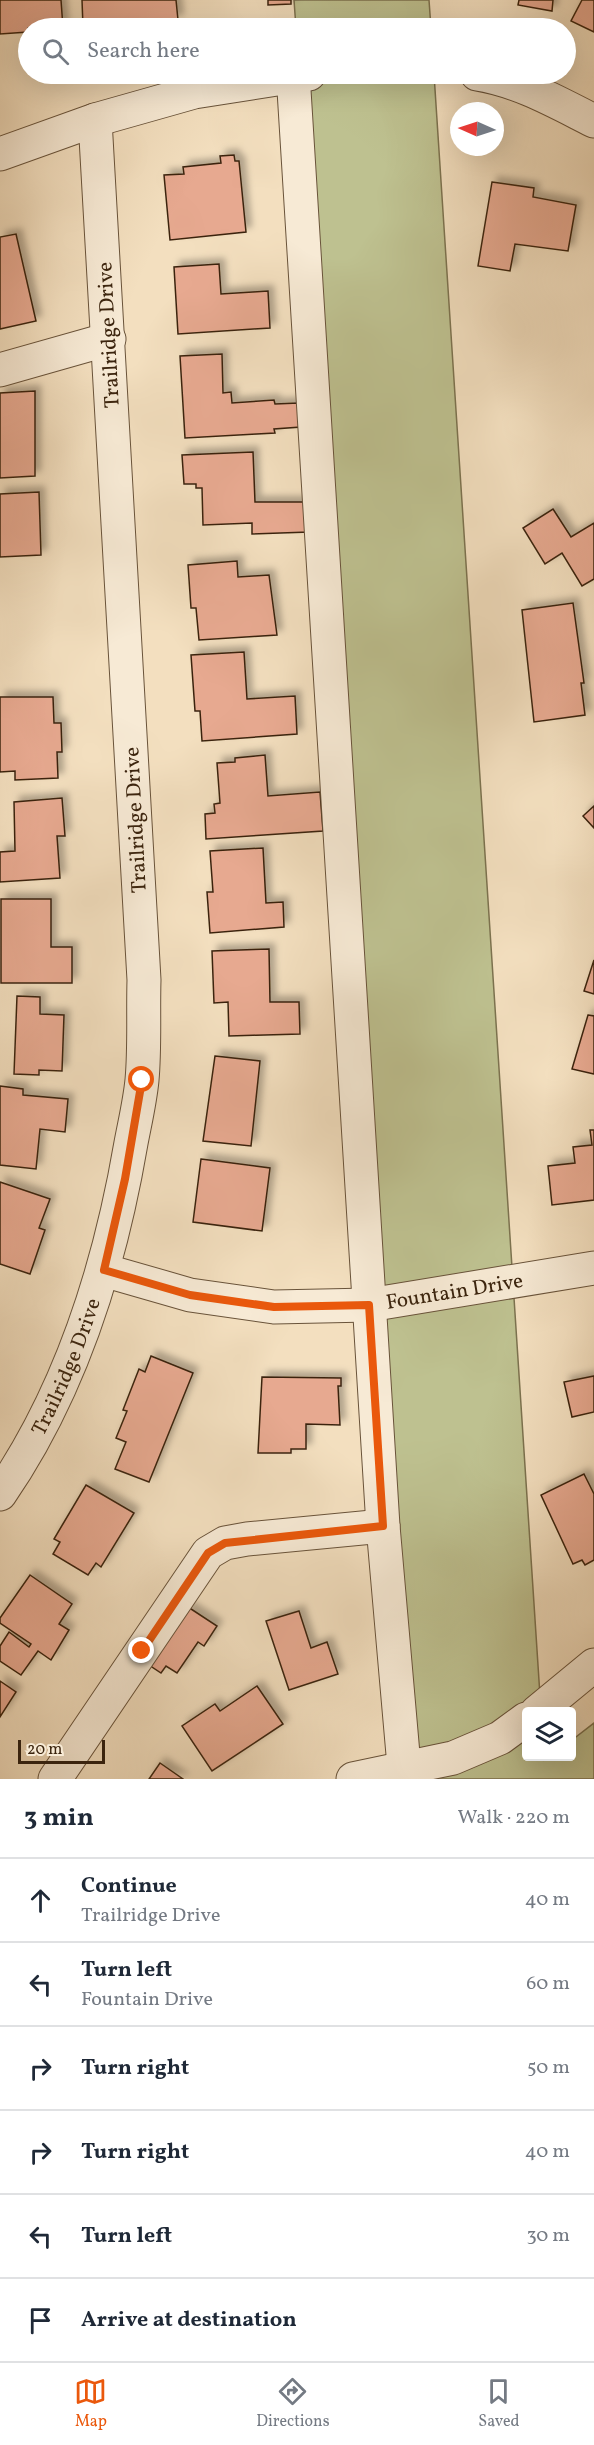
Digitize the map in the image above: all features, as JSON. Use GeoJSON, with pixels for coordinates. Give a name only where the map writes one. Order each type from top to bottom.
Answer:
{"type":"FeatureCollection","features":[{"type":"Feature","properties":{"kind":"street"},"geometry":{"type":"LineString","coordinates":[[0,154],[94,120],[194,93],[241,84]]}},
{"type":"Feature","properties":{"kind":"street"},"geometry":{"type":"LineString","coordinates":[[294,84],[383,1526],[404,1766]]}},
{"type":"Feature","properties":{"kind":"street"},"geometry":{"type":"LineString","coordinates":[[517,84],[594,122]]}},
{"type":"Feature","properties":{"kind":"street","name":"Trailridge Drive"},"geometry":{"type":"LineString","coordinates":[[0,1494],[45,1416],[83,1332],[104,1270],[125,1179],[142,1080],[144,980],[94,120]]}},
{"type":"Feature","properties":{"kind":"street"},"geometry":{"type":"LineString","coordinates":[[0,370],[108,339]]}},
{"type":"Feature","properties":{"kind":"street","name":"Fountain Drive"},"geometry":{"type":"LineString","coordinates":[[104,1270],[190,1295],[274,1307],[369,1305],[594,1268]]}},
{"type":"Feature","properties":{"kind":"street"},"geometry":{"type":"LineString","coordinates":[[55,1779],[208,1553],[225,1543],[247,1539],[383,1526]]}},
{"type":"Feature","properties":{"kind":"street"},"geometry":{"type":"LineString","coordinates":[[543,1707],[594,1665]]}},
{"type":"Feature","properties":{"kind":"street"},"geometry":{"type":"LineString","coordinates":[[353,1779],[404,1766],[453,1758],[501,1738],[522,1722]]}},
{"type":"Feature","properties":{"kind":"green space"},"geometry":{"type":"Polygon","coordinates":[[[294,0],[429,0],[430,18],[295,18],[294,0]]]}},
{"type":"Feature","properties":{"kind":"green space"},"geometry":{"type":"Polygon","coordinates":[[[299,84],[435,84],[541,1707],[522,1707],[522,1761],[576,1761],[576,1737],[594,1723],[594,1779],[405,1779],[299,84]]]}},
{"type":"Feature","properties":{"kind":"building"},"geometry":{"type":"Polygon","coordinates":[[[0,0],[61,0],[62,18],[18,18],[18,33],[0,34],[0,0]]]}},
{"type":"Feature","properties":{"kind":"building"},"geometry":{"type":"Polygon","coordinates":[[[82,0],[176,0],[178,18],[83,18],[82,0]]]}},
{"type":"Feature","properties":{"kind":"building"},"geometry":{"type":"Polygon","coordinates":[[[268,0],[291,0],[291,4],[268,5],[268,0]]]}},
{"type":"Feature","properties":{"kind":"building"},"geometry":{"type":"Polygon","coordinates":[[[519,0],[553,0],[552,11],[518,5],[519,0]]]}},
{"type":"Feature","properties":{"kind":"building"},"geometry":{"type":"Polygon","coordinates":[[[582,0],[594,0],[594,32],[576,23],[576,18],[573,18],[582,0]]]}},
{"type":"Feature","properties":{"kind":"building"},"geometry":{"type":"Polygon","coordinates":[[[234,155],[235,161],[239,161],[246,232],[170,240],[164,175],[184,174],[183,167],[221,163],[220,156],[234,155]]]}},
{"type":"Feature","properties":{"kind":"building"},"geometry":{"type":"Polygon","coordinates":[[[492,182],[534,188],[533,197],[576,205],[568,251],[515,244],[510,271],[478,266],[492,182]]]}},
{"type":"Feature","properties":{"kind":"building"},"geometry":{"type":"Polygon","coordinates":[[[16,234],[36,321],[0,329],[0,237],[16,234]]]}},
{"type":"Feature","properties":{"kind":"building"},"geometry":{"type":"Polygon","coordinates":[[[219,264],[221,294],[268,291],[270,328],[178,334],[174,267],[219,264]]]}},
{"type":"Feature","properties":{"kind":"building"},"geometry":{"type":"Polygon","coordinates":[[[222,354],[223,393],[231,392],[232,403],[274,400],[275,404],[299,403],[301,427],[274,429],[275,433],[185,438],[180,356],[222,354]]]}},
{"type":"Feature","properties":{"kind":"building"},"geometry":{"type":"Polygon","coordinates":[[[35,391],[35,476],[0,478],[0,393],[35,391]]]}},
{"type":"Feature","properties":{"kind":"building"},"geometry":{"type":"Polygon","coordinates":[[[253,452],[255,502],[308,502],[309,532],[252,534],[252,523],[203,525],[202,488],[196,488],[196,484],[184,484],[182,455],[253,452]]]}},
{"type":"Feature","properties":{"kind":"building"},"geometry":{"type":"Polygon","coordinates":[[[39,492],[41,555],[0,557],[0,494],[39,492]]]}},
{"type":"Feature","properties":{"kind":"building"},"geometry":{"type":"Polygon","coordinates":[[[553,509],[571,537],[594,523],[594,579],[582,586],[562,553],[545,564],[523,528],[553,509]]]}},
{"type":"Feature","properties":{"kind":"building"},"geometry":{"type":"Polygon","coordinates":[[[237,561],[238,577],[269,575],[277,635],[199,640],[196,608],[191,608],[188,565],[237,561]]]}},
{"type":"Feature","properties":{"kind":"building"},"geometry":{"type":"Polygon","coordinates":[[[573,603],[584,683],[581,683],[585,715],[534,722],[522,610],[573,603]]]}},
{"type":"Feature","properties":{"kind":"building"},"geometry":{"type":"Polygon","coordinates":[[[244,652],[247,699],[295,696],[297,734],[202,741],[200,711],[195,711],[191,655],[244,652]]]}},
{"type":"Feature","properties":{"kind":"building"},"geometry":{"type":"Polygon","coordinates":[[[0,697],[53,697],[54,723],[61,723],[62,752],[57,752],[58,778],[15,780],[15,771],[0,772],[0,697]]]}},
{"type":"Feature","properties":{"kind":"building"},"geometry":{"type":"Polygon","coordinates":[[[265,755],[268,796],[320,792],[323,831],[206,839],[205,814],[215,813],[214,804],[220,803],[217,763],[235,762],[235,758],[265,755]]]}},
{"type":"Feature","properties":{"kind":"building"},"geometry":{"type":"Polygon","coordinates":[[[62,798],[65,836],[57,836],[60,878],[0,882],[0,852],[15,851],[14,802],[62,798]]]}},
{"type":"Feature","properties":{"kind":"building"},"geometry":{"type":"Polygon","coordinates":[[[594,806],[594,828],[583,816],[594,806]]]}},
{"type":"Feature","properties":{"kind":"building"},"geometry":{"type":"Polygon","coordinates":[[[263,848],[266,903],[283,902],[284,927],[210,933],[207,892],[213,892],[210,851],[263,848]]]}},
{"type":"Feature","properties":{"kind":"building"},"geometry":{"type":"Polygon","coordinates":[[[1,899],[51,899],[51,947],[72,947],[72,983],[1,983],[1,899]]]}},
{"type":"Feature","properties":{"kind":"building"},"geometry":{"type":"Polygon","coordinates":[[[269,949],[270,1002],[299,1002],[300,1034],[229,1036],[228,1002],[214,1003],[212,951],[269,949]]]}},
{"type":"Feature","properties":{"kind":"building"},"geometry":{"type":"Polygon","coordinates":[[[594,960],[594,994],[584,991],[594,960]]]}},
{"type":"Feature","properties":{"kind":"building"},"geometry":{"type":"Polygon","coordinates":[[[17,996],[40,997],[40,1014],[64,1015],[62,1071],[39,1070],[39,1075],[14,1074],[17,996]]]}},
{"type":"Feature","properties":{"kind":"building"},"geometry":{"type":"Polygon","coordinates":[[[588,1015],[594,1016],[594,1074],[572,1069],[588,1015]]]}},
{"type":"Feature","properties":{"kind":"building"},"geometry":{"type":"Polygon","coordinates":[[[215,1056],[260,1061],[251,1146],[203,1141],[215,1056]]]}},
{"type":"Feature","properties":{"kind":"building"},"geometry":{"type":"Polygon","coordinates":[[[0,1086],[23,1089],[23,1095],[68,1099],[65,1132],[40,1129],[36,1169],[0,1165],[0,1086]]]}},
{"type":"Feature","properties":{"kind":"building"},"geometry":{"type":"Polygon","coordinates":[[[590,1130],[594,1130],[594,1200],[552,1205],[548,1166],[575,1163],[573,1147],[592,1145],[590,1130]]]}},
{"type":"Feature","properties":{"kind":"building"},"geometry":{"type":"Polygon","coordinates":[[[201,1159],[270,1168],[262,1231],[193,1222],[201,1159]]]}},
{"type":"Feature","properties":{"kind":"building"},"geometry":{"type":"Polygon","coordinates":[[[0,1182],[50,1199],[39,1228],[45,1230],[30,1274],[0,1264],[0,1182]]]}},
{"type":"Feature","properties":{"kind":"building"},"geometry":{"type":"Polygon","coordinates":[[[151,1356],[193,1373],[149,1482],[115,1469],[126,1442],[116,1438],[127,1411],[123,1410],[139,1369],[145,1372],[151,1356]]]}},
{"type":"Feature","properties":{"kind":"building"},"geometry":{"type":"Polygon","coordinates":[[[594,1376],[594,1412],[572,1417],[564,1382],[594,1376]]]}},
{"type":"Feature","properties":{"kind":"building"},"geometry":{"type":"Polygon","coordinates":[[[262,1377],[341,1378],[341,1386],[338,1386],[340,1425],[306,1424],[306,1449],[291,1449],[291,1453],[258,1453],[262,1377]]]}},
{"type":"Feature","properties":{"kind":"building"},"geometry":{"type":"Polygon","coordinates":[[[584,1474],[594,1494],[594,1560],[585,1565],[582,1560],[573,1564],[541,1495],[584,1474]]]}},
{"type":"Feature","properties":{"kind":"building"},"geometry":{"type":"Polygon","coordinates":[[[86,1485],[134,1513],[101,1567],[96,1563],[88,1575],[53,1554],[60,1542],[54,1539],[86,1485]]]}},
{"type":"Feature","properties":{"kind":"building"},"geometry":{"type":"Polygon","coordinates":[[[30,1575],[72,1604],[59,1624],[69,1630],[51,1660],[38,1651],[21,1675],[0,1661],[0,1646],[9,1632],[29,1647],[31,1644],[0,1623],[0,1618],[30,1575]]]}},
{"type":"Feature","properties":{"kind":"building"},"geometry":{"type":"Polygon","coordinates":[[[188,1607],[217,1626],[204,1646],[198,1642],[177,1673],[166,1666],[161,1673],[149,1665],[188,1607]]]}},
{"type":"Feature","properties":{"kind":"building"},"geometry":{"type":"Polygon","coordinates":[[[299,1611],[311,1648],[327,1642],[338,1674],[289,1690],[266,1621],[299,1611]]]}},
{"type":"Feature","properties":{"kind":"building"},"geometry":{"type":"Polygon","coordinates":[[[0,1681],[16,1692],[0,1717],[0,1681]]]}},
{"type":"Feature","properties":{"kind":"building"},"geometry":{"type":"Polygon","coordinates":[[[257,1686],[283,1724],[212,1771],[182,1726],[215,1704],[220,1711],[257,1686]]]}},
{"type":"Feature","properties":{"kind":"building"},"geometry":{"type":"Polygon","coordinates":[[[160,1763],[183,1779],[149,1779],[160,1763]]]}},
{"type":"Feature","properties":{"kind":"route"},"geometry":{"type":"LineString","coordinates":[[142,1080],[125,1179],[104,1270],[190,1295],[274,1307],[369,1305],[383,1526],[225,1543],[208,1553],[142,1651]]}}]}
